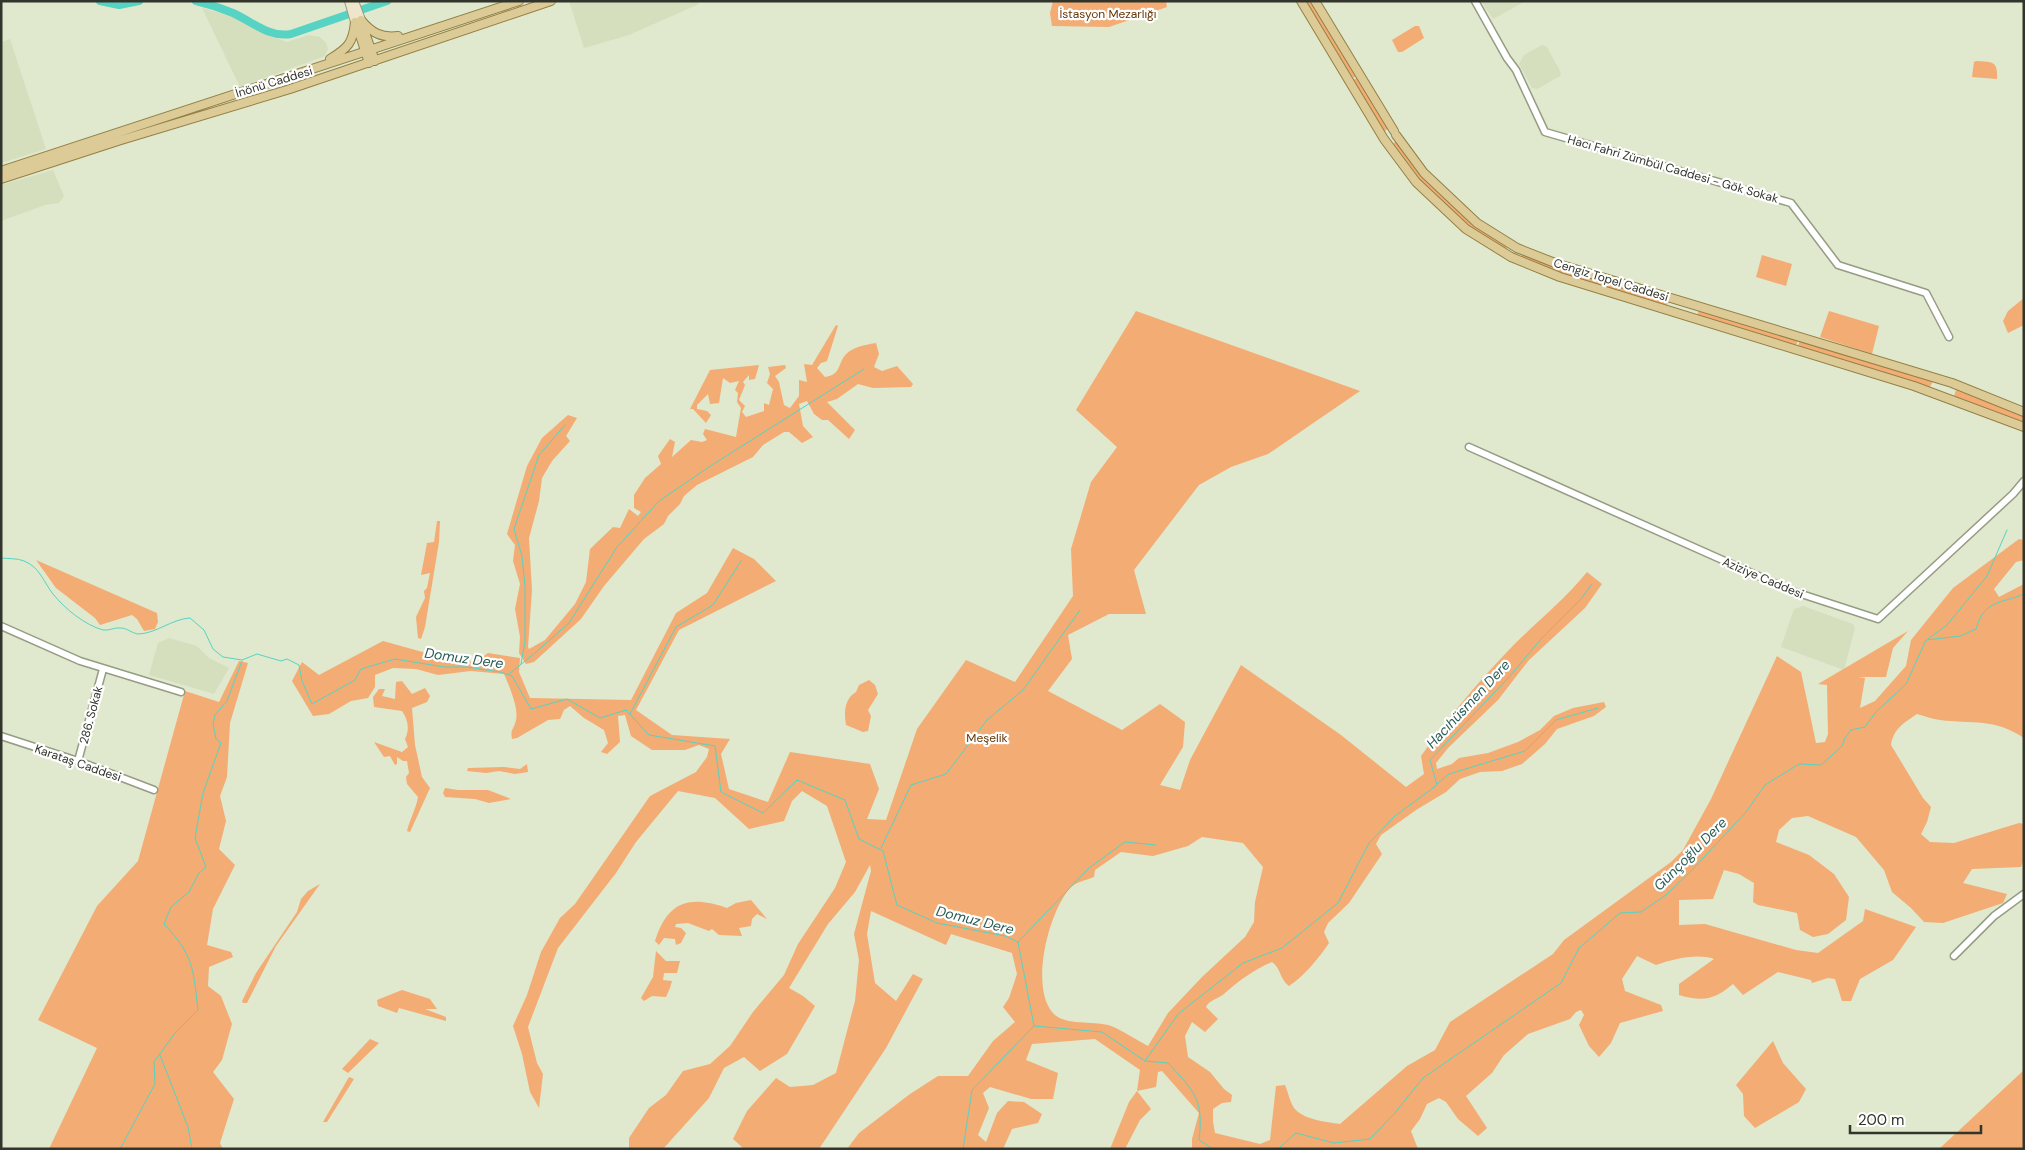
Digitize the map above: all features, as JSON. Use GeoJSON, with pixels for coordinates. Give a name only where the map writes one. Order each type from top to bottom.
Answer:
{"type":"FeatureCollection","features":[{"type":"Feature","properties":{"kind":"main road"},"geometry":{"type":"LineString","coordinates":[[349,1],[372,62]]}},
{"type":"Feature","properties":{"kind":"main road"},"geometry":{"type":"LineString","coordinates":[[322,65],[346,49],[351,42],[358,21],[354,1]]}},
{"type":"Feature","properties":{"kind":"main road","name":"İnönü Caddesi"},"geometry":{"type":"LineString","coordinates":[[1,171],[519,1]]}},
{"type":"Feature","properties":{"kind":"main road","name":"İnönü Caddesi"},"geometry":{"type":"LineString","coordinates":[[1,179],[372,62],[551,1]]}},
{"type":"Feature","properties":{"kind":"main road","name":"Cengiz Topel Caddesi"},"geometry":{"type":"LineString","coordinates":[[1301,1],[1384,139],[1416,182],[1466,229],[1511,257],[1560,277],[1945,397],[2024,427]]}},
{"type":"Feature","properties":{"kind":"main road","name":"Cengiz Topel Caddesi"},"geometry":{"type":"LineString","coordinates":[[1315,1],[1395,133],[1424,173],[1477,223],[1517,248],[1555,263],[1946,381],[2024,412]]}},
{"type":"Feature","properties":{"kind":"main road"},"geometry":{"type":"LineString","coordinates":[[358,21],[376,35],[386,38],[418,33]]}},
{"type":"Feature","properties":{"kind":"main road"},"geometry":{"type":"LineString","coordinates":[[1945,397],[1946,381]]}},
{"type":"Feature","properties":{"kind":"main road"},"geometry":{"type":"LineString","coordinates":[[1945,397],[1953,391],[1954,384]]}},
{"type":"Feature","properties":{"kind":"street","name":"Hacı Fahri Zümbül Caddesi - Gök Sokak"},"geometry":{"type":"LineString","coordinates":[[1475,1],[1507,58],[1516,70],[1545,132],[1791,203],[1838,265],[1926,293],[1949,337]]}},
{"type":"Feature","properties":{"kind":"street","name":"Aziziye Caddesi"},"geometry":{"type":"LineString","coordinates":[[1469,447],[1792,591],[1878,619],[2013,494],[2024,481]]}},
{"type":"Feature","properties":{"kind":"street"},"geometry":{"type":"LineString","coordinates":[[1,626],[80,661],[181,692]]}},
{"type":"Feature","properties":{"kind":"street","name":"286. Sokak"},"geometry":{"type":"LineString","coordinates":[[78,761],[104,668]]}},
{"type":"Feature","properties":{"kind":"street","name":"Karataş Caddesi"},"geometry":{"type":"LineString","coordinates":[[1,736],[78,761],[154,790]]}},
{"type":"Feature","properties":{"kind":"street"},"geometry":{"type":"LineString","coordinates":[[1954,956],[1994,916],[2024,894]]}},
{"type":"Feature","properties":{"kind":"shaded area"},"geometry":{"type":"Polygon","coordinates":[[[569,1],[698,1],[699,4],[629,35],[584,48],[569,1]]]}},
{"type":"Feature","properties":{"kind":"shaded area"},"geometry":{"type":"Polygon","coordinates":[[[1481,1],[1526,1],[1493,19],[1481,1]]]}},
{"type":"Feature","properties":{"kind":"shaded area"},"geometry":{"type":"Polygon","coordinates":[[[202,8],[257,23],[276,38],[287,42],[308,35],[320,37],[326,43],[328,49],[325,56],[240,87],[202,8]]]}},
{"type":"Feature","properties":{"kind":"shaded area"},"geometry":{"type":"Polygon","coordinates":[[[10,39],[46,149],[1,163],[1,42],[10,39]]]}},
{"type":"Feature","properties":{"kind":"shaded area"},"geometry":{"type":"Polygon","coordinates":[[[1542,45],[1547,47],[1561,73],[1560,76],[1537,89],[1532,88],[1519,64],[1524,55],[1542,45]]]}},
{"type":"Feature","properties":{"kind":"shaded area"},"geometry":{"type":"Polygon","coordinates":[[[53,170],[64,196],[59,203],[45,205],[1,221],[1,185],[53,170]]]}},
{"type":"Feature","properties":{"kind":"shaded area"},"geometry":{"type":"Polygon","coordinates":[[[1803,606],[1853,624],[1855,628],[1844,670],[1781,647],[1794,609],[1803,606]]]}},
{"type":"Feature","properties":{"kind":"shaded area"},"geometry":{"type":"Polygon","coordinates":[[[169,638],[197,646],[209,658],[229,668],[214,694],[149,675],[158,643],[169,638]]]}},
{"type":"Feature","properties":{"kind":"green space","name":"İstasyon Mezarlığı"},"geometry":{"type":"Polygon","coordinates":[[[1053,1],[1166,1],[1167,7],[1109,27],[1052,26],[1050,13],[1053,1]]]}},
{"type":"Feature","properties":{"kind":"green space"},"geometry":{"type":"Polygon","coordinates":[[[1306,1],[1313,1],[1359,75],[1353,78],[1306,1]]]}},
{"type":"Feature","properties":{"kind":"green space"},"geometry":{"type":"Polygon","coordinates":[[[1415,26],[1419,26],[1424,38],[1402,52],[1398,52],[1392,40],[1415,26]]]}},
{"type":"Feature","properties":{"kind":"green space"},"geometry":{"type":"Polygon","coordinates":[[[1974,62],[1993,64],[1997,69],[1997,79],[1972,77],[1974,62]]]}},
{"type":"Feature","properties":{"kind":"green space"},"geometry":{"type":"Polygon","coordinates":[[[1358,77],[1389,128],[1383,132],[1353,80],[1358,77]]]}},
{"type":"Feature","properties":{"kind":"green space"},"geometry":{"type":"Polygon","coordinates":[[[1397,141],[1412,162],[1508,245],[1504,251],[1472,230],[1442,204],[1392,144],[1397,141]]]}},
{"type":"Feature","properties":{"kind":"green space"},"geometry":{"type":"Polygon","coordinates":[[[1523,253],[1668,300],[1667,306],[1546,269],[1520,258],[1523,253]]]}},
{"type":"Feature","properties":{"kind":"green space"},"geometry":{"type":"Polygon","coordinates":[[[1762,255],[1792,264],[1786,286],[1756,277],[1762,255]]]}},
{"type":"Feature","properties":{"kind":"green space"},"geometry":{"type":"Polygon","coordinates":[[[2024,298],[2024,325],[2008,333],[2003,321],[2008,311],[2024,298]]]}},
{"type":"Feature","properties":{"kind":"green space"},"geometry":{"type":"Polygon","coordinates":[[[1699,310],[1798,339],[1796,346],[1697,316],[1699,310]]]}},
{"type":"Feature","properties":{"kind":"green space","name":"Meşelik"},"geometry":{"type":"Polygon","coordinates":[[[1136,311],[1360,391],[1268,454],[1231,467],[1199,485],[1134,570],[1146,614],[1109,614],[1068,635],[1072,659],[1048,691],[1122,730],[1160,704],[1185,722],[1183,747],[1160,785],[1180,790],[1190,760],[1241,665],[1341,735],[1406,787],[1424,774],[1421,756],[1472,690],[1506,653],[1587,572],[1602,584],[1585,608],[1529,660],[1498,700],[1448,748],[1436,763],[1437,769],[1452,764],[1459,758],[1488,753],[1518,742],[1540,730],[1554,716],[1573,708],[1604,702],[1606,707],[1594,716],[1557,729],[1545,744],[1522,764],[1502,771],[1480,772],[1460,779],[1446,792],[1416,810],[1381,835],[1376,844],[1382,854],[1349,903],[1328,923],[1324,932],[1329,943],[1306,972],[1289,986],[1272,962],[1259,968],[1208,1004],[1206,1007],[1218,1019],[1205,1032],[1192,1022],[1185,1036],[1188,1057],[1210,1072],[1224,1089],[1232,1095],[1231,1102],[1222,1103],[1213,1109],[1215,1133],[1260,1144],[1270,1140],[1276,1086],[1285,1085],[1293,1106],[1298,1112],[1316,1120],[1340,1124],[1407,1066],[1435,1050],[1450,1022],[1553,954],[1564,940],[1671,862],[1683,850],[1711,799],[1777,656],[1801,672],[1816,743],[1825,742],[1828,734],[1827,685],[1818,684],[1908,631],[1893,648],[1886,677],[1858,677],[1865,678],[1860,708],[1875,701],[1906,666],[1911,640],[1953,588],[2019,539],[2024,540],[2024,560],[2016,562],[1994,589],[1999,597],[2024,584],[2024,738],[2003,727],[1983,723],[1940,720],[1917,714],[1897,730],[1891,745],[1923,798],[1931,807],[1921,834],[1930,842],[1954,843],[2019,823],[2024,824],[2024,859],[2021,867],[1972,869],[1963,883],[2007,894],[2003,903],[1943,923],[1924,922],[1892,892],[1884,870],[1856,837],[1808,816],[1792,818],[1779,830],[1776,842],[1809,855],[1834,874],[1849,897],[1846,920],[1828,934],[1813,937],[1800,930],[1797,913],[1758,905],[1753,902],[1754,883],[1739,874],[1724,870],[1713,899],[1679,900],[1679,925],[1705,924],[1796,950],[1818,953],[1863,921],[1865,909],[1916,927],[1893,960],[1860,979],[1851,1001],[1842,1001],[1835,979],[1828,978],[1812,983],[1811,980],[1778,972],[1743,995],[1733,984],[1720,993],[1708,998],[1687,997],[1679,995],[1679,984],[1714,959],[1693,957],[1656,965],[1637,956],[1622,979],[1625,991],[1661,1005],[1663,1011],[1620,1023],[1611,1043],[1599,1057],[1589,1046],[1579,1025],[1584,1015],[1581,1010],[1576,1012],[1570,1019],[1528,1034],[1504,1055],[1492,1073],[1466,1096],[1487,1128],[1478,1136],[1458,1119],[1446,1102],[1439,1098],[1427,1104],[1420,1119],[1411,1131],[1418,1149],[1192,1149],[1192,1139],[1199,1113],[1162,1071],[1158,1072],[1156,1087],[1137,1091],[1140,1070],[1095,1039],[1032,1044],[1026,1060],[1058,1073],[1053,1099],[1031,1099],[990,1087],[983,1093],[989,1108],[978,1135],[986,1142],[997,1113],[1008,1101],[1024,1102],[1042,1114],[1038,1123],[1012,1129],[1003,1149],[847,1149],[859,1133],[910,1094],[938,1076],[968,1076],[993,1041],[1015,1022],[1003,1007],[1009,998],[1017,974],[1012,953],[951,934],[946,945],[871,911],[867,934],[875,983],[896,1001],[913,974],[923,979],[886,1048],[819,1149],[744,1149],[733,1139],[747,1111],[776,1078],[790,1087],[813,1085],[836,1073],[855,1001],[859,960],[854,934],[871,871],[870,865],[855,892],[828,924],[789,988],[815,1006],[787,1054],[760,1071],[744,1057],[724,1068],[709,1098],[663,1149],[629,1149],[629,1138],[649,1108],[666,1095],[683,1071],[710,1064],[730,1046],[753,1012],[784,975],[798,944],[835,888],[846,862],[827,806],[802,791],[792,801],[784,821],[749,829],[715,798],[678,791],[636,842],[616,873],[558,948],[528,1027],[537,1063],[543,1074],[539,1108],[530,1092],[522,1054],[513,1026],[527,995],[541,952],[560,918],[575,904],[650,796],[696,772],[707,757],[709,749],[699,745],[685,750],[652,750],[631,736],[625,715],[618,716],[620,742],[607,754],[601,752],[608,743],[604,730],[584,718],[570,706],[564,710],[560,719],[548,720],[512,739],[517,715],[513,697],[504,674],[471,671],[438,675],[416,669],[393,668],[375,675],[375,687],[368,698],[351,701],[329,714],[313,716],[292,681],[302,662],[319,675],[383,641],[444,658],[476,662],[488,653],[520,658],[519,672],[530,698],[631,700],[676,613],[707,593],[733,548],[754,559],[776,581],[679,630],[636,710],[672,735],[730,739],[721,754],[729,789],[768,802],[790,752],[870,764],[879,789],[867,819],[886,820],[917,729],[966,660],[1015,682],[1073,596],[1071,549],[1091,482],[1117,447],[1076,410],[1136,311]],[[1202,837],[1188,846],[1153,856],[1121,852],[1095,870],[1094,877],[1072,886],[1062,899],[1055,914],[1045,948],[1042,967],[1043,984],[1046,1000],[1052,1012],[1064,1020],[1111,1026],[1148,1046],[1168,1013],[1202,977],[1245,937],[1254,922],[1255,902],[1263,867],[1243,843],[1202,837]]]}},
{"type":"Feature","properties":{"kind":"green space"},"geometry":{"type":"Polygon","coordinates":[[[1829,311],[1879,326],[1872,354],[1820,337],[1829,311]]]}},
{"type":"Feature","properties":{"kind":"green space"},"geometry":{"type":"Polygon","coordinates":[[[836,325],[838,326],[827,361],[821,363],[817,368],[825,377],[836,372],[849,351],[876,343],[879,354],[874,367],[882,371],[897,366],[913,384],[911,387],[873,388],[858,384],[837,399],[827,402],[855,430],[849,439],[828,420],[822,420],[814,414],[807,401],[799,404],[803,426],[813,437],[802,443],[789,432],[784,432],[763,445],[753,457],[697,485],[684,496],[664,524],[644,539],[604,586],[581,619],[534,662],[526,664],[519,653],[520,637],[515,609],[520,584],[513,561],[515,545],[507,534],[527,466],[542,438],[568,415],[577,418],[566,436],[570,441],[552,461],[542,478],[539,501],[529,538],[532,590],[529,649],[545,640],[575,604],[586,582],[590,549],[613,527],[620,528],[629,509],[638,516],[641,512],[634,508],[634,495],[645,478],[661,464],[658,456],[670,439],[675,442],[672,457],[691,440],[702,442],[707,440],[703,434],[705,429],[736,437],[741,408],[737,402],[738,393],[735,390],[739,381],[730,383],[723,378],[719,403],[710,404],[708,394],[697,405],[697,409],[707,411],[711,415],[706,423],[693,409],[690,409],[710,370],[759,365],[755,379],[749,380],[749,375],[743,382],[745,385],[739,400],[745,406],[742,412],[746,417],[764,411],[764,403],[769,405],[773,389],[767,383],[770,374],[768,367],[785,365],[786,368],[775,376],[779,382],[784,405],[790,408],[799,396],[799,380],[807,382],[804,364],[812,365],[836,325]]]}},
{"type":"Feature","properties":{"kind":"green space"},"geometry":{"type":"Polygon","coordinates":[[[1800,340],[1933,381],[1930,387],[1798,346],[1800,340]]]}},
{"type":"Feature","properties":{"kind":"green space"},"geometry":{"type":"Polygon","coordinates":[[[1956,390],[2024,416],[2024,423],[1954,396],[1956,390]]]}},
{"type":"Feature","properties":{"kind":"green space"},"geometry":{"type":"Polygon","coordinates":[[[437,521],[440,521],[439,542],[425,627],[421,639],[418,638],[416,617],[425,598],[424,591],[427,588],[430,573],[421,575],[427,543],[434,542],[437,521]]]}},
{"type":"Feature","properties":{"kind":"green space"},"geometry":{"type":"Polygon","coordinates":[[[36,560],[157,613],[158,622],[155,629],[144,631],[137,619],[132,615],[100,625],[95,618],[56,588],[36,560]]]}},
{"type":"Feature","properties":{"kind":"green space"},"geometry":{"type":"Polygon","coordinates":[[[239,661],[248,663],[230,723],[227,777],[220,796],[226,821],[219,849],[235,865],[213,909],[207,945],[231,952],[233,957],[209,967],[208,986],[221,996],[232,1024],[222,1060],[213,1072],[234,1099],[220,1143],[223,1149],[49,1149],[97,1048],[38,1020],[97,906],[138,861],[185,691],[219,702],[239,661]]]}},
{"type":"Feature","properties":{"kind":"green space"},"geometry":{"type":"Polygon","coordinates":[[[869,680],[875,685],[878,694],[868,710],[871,716],[868,731],[863,732],[846,725],[845,711],[849,698],[856,692],[859,685],[869,680]]]}},
{"type":"Feature","properties":{"kind":"green space"},"geometry":{"type":"Polygon","coordinates":[[[402,681],[412,694],[425,688],[430,696],[427,702],[412,708],[415,745],[422,777],[430,788],[410,832],[407,831],[418,797],[407,784],[406,777],[409,773],[407,761],[397,757],[397,764],[395,765],[390,756],[384,757],[374,742],[402,752],[408,747],[405,739],[408,725],[402,711],[374,707],[373,697],[379,689],[385,689],[382,696],[395,699],[396,682],[402,681]]]}},
{"type":"Feature","properties":{"kind":"green space"},"geometry":{"type":"Polygon","coordinates":[[[527,764],[528,772],[515,774],[499,771],[486,773],[467,771],[468,768],[504,767],[520,769],[527,764]]]}},
{"type":"Feature","properties":{"kind":"green space"},"geometry":{"type":"Polygon","coordinates":[[[445,788],[488,790],[511,799],[489,803],[475,799],[445,797],[443,793],[445,788]]]}},
{"type":"Feature","properties":{"kind":"green space"},"geometry":{"type":"Polygon","coordinates":[[[320,884],[276,946],[247,1003],[243,1003],[242,1001],[256,973],[297,912],[301,899],[308,891],[320,884]]]}},
{"type":"Feature","properties":{"kind":"green space"},"geometry":{"type":"Polygon","coordinates":[[[751,900],[767,919],[757,914],[752,919],[751,926],[739,928],[742,936],[719,935],[712,929],[709,931],[688,923],[676,924],[675,927],[681,928],[686,933],[681,943],[676,945],[675,939],[664,938],[659,945],[655,941],[666,917],[682,905],[691,902],[702,902],[727,908],[736,903],[751,900]]]}},
{"type":"Feature","properties":{"kind":"green space"},"geometry":{"type":"Polygon","coordinates":[[[656,951],[666,961],[680,961],[677,973],[664,973],[663,980],[672,981],[666,997],[652,996],[644,1001],[641,998],[653,977],[656,951]]]}},
{"type":"Feature","properties":{"kind":"green space"},"geometry":{"type":"Polygon","coordinates":[[[402,990],[430,999],[437,1009],[425,1009],[446,1017],[446,1021],[399,1008],[397,1013],[378,1006],[377,1000],[402,990]]]}},
{"type":"Feature","properties":{"kind":"green space"},"geometry":{"type":"Polygon","coordinates":[[[370,1039],[379,1043],[348,1073],[342,1069],[370,1039]]]}},
{"type":"Feature","properties":{"kind":"green space"},"geometry":{"type":"Polygon","coordinates":[[[1773,1041],[1783,1063],[1806,1089],[1799,1102],[1755,1128],[1744,1116],[1743,1094],[1736,1085],[1773,1041]]]}},
{"type":"Feature","properties":{"kind":"green space"},"geometry":{"type":"Polygon","coordinates":[[[2024,1070],[2024,1149],[1939,1149],[2024,1070]]]}},
{"type":"Feature","properties":{"kind":"green space"},"geometry":{"type":"Polygon","coordinates":[[[349,1077],[354,1079],[327,1122],[323,1122],[349,1077]]]}},
{"type":"Feature","properties":{"kind":"green space"},"geometry":{"type":"Polygon","coordinates":[[[1137,1091],[1151,1109],[1140,1120],[1125,1149],[1110,1149],[1129,1102],[1137,1091]]]}},
{"type":"Feature","properties":{"kind":"waterway"},"geometry":{"type":"LineString","coordinates":[[100,1],[119,5],[139,1]]}},
{"type":"Feature","properties":{"kind":"waterway"},"geometry":{"type":"LineString","coordinates":[[196,1],[233,13],[261,28],[283,35],[291,34],[387,1]]}},
{"type":"Feature","properties":{"kind":"waterway"},"geometry":{"type":"LineString","coordinates":[[509,674],[569,623],[617,547],[659,501],[712,465],[864,369]]}},
{"type":"Feature","properties":{"kind":"waterway"},"geometry":{"type":"LineString","coordinates":[[521,664],[525,641],[525,586],[522,556],[514,529],[539,455],[565,425]]}},
{"type":"Feature","properties":{"kind":"waterway"},"geometry":{"type":"LineString","coordinates":[[1928,639],[1947,625],[1987,576],[2007,530]]}},
{"type":"Feature","properties":{"kind":"waterway","name":"Domuz Dere"},"geometry":{"type":"LineString","coordinates":[[1,558],[19,559],[34,567],[63,605],[76,616],[96,628],[103,630],[123,628],[139,634],[190,618],[204,630],[213,649],[223,657],[242,660],[257,654],[281,661],[287,659],[299,665],[302,681],[312,704],[355,680],[361,669],[395,659],[444,667],[467,667],[500,672],[512,676],[531,709],[567,699],[600,718],[626,710],[649,735],[715,746],[721,792],[763,813],[797,780],[845,800],[859,839],[883,851],[897,905],[937,923],[1005,936],[1018,942],[1034,1026],[1102,1032],[1145,1061],[1168,1063],[1191,1089],[1200,1115],[1199,1140],[1213,1149]]}},
{"type":"Feature","properties":{"kind":"waterway"},"geometry":{"type":"LineString","coordinates":[[630,714],[676,627],[713,605],[741,561]]}},
{"type":"Feature","properties":{"kind":"waterway","name":"Hacıhüsmen Dere"},"geometry":{"type":"LineString","coordinates":[[1145,1061],[1178,1014],[1243,963],[1282,948],[1338,903],[1369,843],[1395,816],[1437,785],[1430,760],[1510,676],[1541,639],[1581,599],[1592,584]]}},
{"type":"Feature","properties":{"kind":"waterway","name":"Günçoğlu Dere"},"geometry":{"type":"LineString","coordinates":[[1279,1148],[1296,1133],[1334,1143],[1370,1139],[1394,1114],[1423,1078],[1561,983],[1579,948],[1620,913],[1641,912],[1666,895],[1746,812],[1765,785],[1799,764],[1821,765],[1842,746],[1851,730],[1865,727],[1875,713],[1906,684],[1926,640],[1960,636],[1976,629],[1979,620],[1988,608],[1994,604],[2024,594]]}},
{"type":"Feature","properties":{"kind":"waterway"},"geometry":{"type":"LineString","coordinates":[[881,848],[911,785],[946,774],[987,720],[1023,690],[1080,610]]}},
{"type":"Feature","properties":{"kind":"waterway"},"geometry":{"type":"LineString","coordinates":[[120,1149],[155,1084],[154,1062],[175,1033],[198,1010],[195,983],[187,954],[164,924],[171,907],[189,892],[199,873],[206,867],[195,838],[203,793],[221,743],[216,739],[213,724],[215,715],[227,701],[242,661]]}},
{"type":"Feature","properties":{"kind":"waterway"},"geometry":{"type":"LineString","coordinates":[[1437,784],[1449,774],[1525,751],[1556,720],[1598,708]]}},
{"type":"Feature","properties":{"kind":"waterway"},"geometry":{"type":"LineString","coordinates":[[1018,942],[1089,868],[1125,842],[1156,845]]}},
{"type":"Feature","properties":{"kind":"waterway"},"geometry":{"type":"LineString","coordinates":[[963,1149],[972,1090],[1034,1026]]}},
{"type":"Feature","properties":{"kind":"waterway"},"geometry":{"type":"LineString","coordinates":[[160,1055],[188,1127],[192,1149]]}}]}
